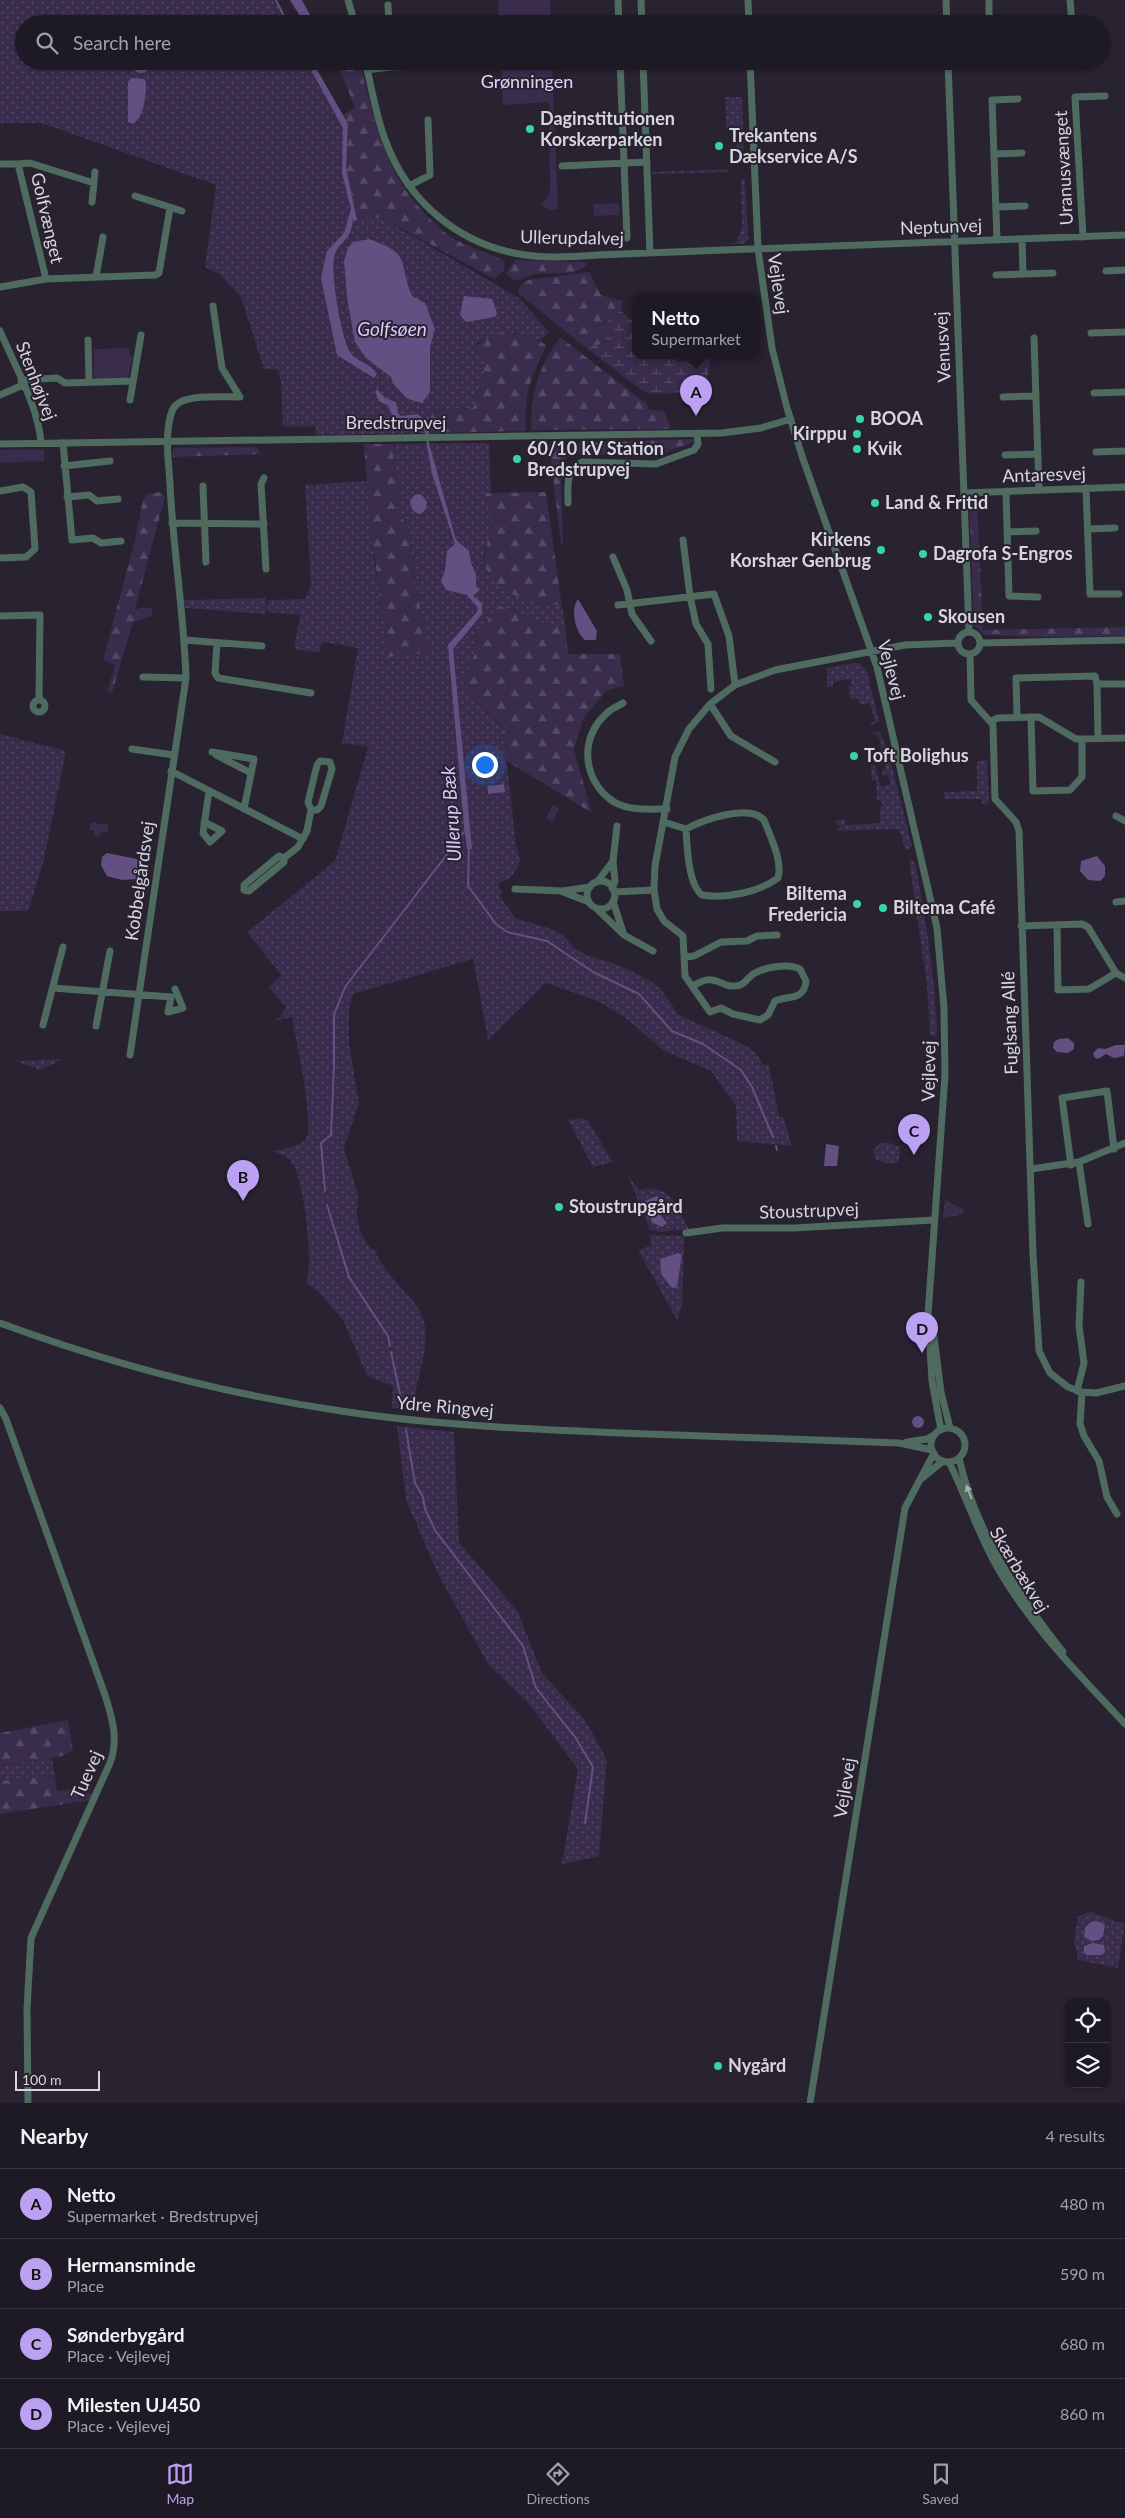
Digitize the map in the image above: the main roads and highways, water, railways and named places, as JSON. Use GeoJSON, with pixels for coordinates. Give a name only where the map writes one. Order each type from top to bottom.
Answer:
{"type":"FeatureCollection","features":[{"type":"Feature","properties":{"kind":"water"},"geometry":{"type":"Polygon","coordinates":[[[290,0],[302,0],[310,15],[299,15],[290,0]]]}},
{"type":"Feature","properties":{"kind":"water"},"geometry":{"type":"Polygon","coordinates":[[[134,70],[147,70],[144,73],[138,73],[134,70]]]}},
{"type":"Feature","properties":{"kind":"water"},"geometry":{"type":"Polygon","coordinates":[[[311,70],[317,70],[348,124],[346,168],[357,220],[353,221],[352,218],[350,232],[338,248],[334,258],[335,292],[343,334],[350,352],[374,370],[377,374],[374,378],[337,355],[321,278],[327,251],[344,233],[351,209],[342,173],[343,128],[311,70]]]}},
{"type":"Feature","properties":{"kind":"water"},"geometry":{"type":"Polygon","coordinates":[[[131,78],[144,79],[146,82],[142,111],[133,124],[128,122],[128,82],[131,78]]]}},
{"type":"Feature","properties":{"kind":"water","name":"Golfsøen"},"geometry":{"type":"Polygon","coordinates":[[[369,239],[383,244],[398,254],[404,267],[412,296],[425,303],[435,329],[430,347],[430,392],[422,403],[408,399],[394,385],[391,377],[366,358],[355,342],[347,297],[344,261],[348,248],[353,242],[369,239]]]}},
{"type":"Feature","properties":{"kind":"water"},"geometry":{"type":"Polygon","coordinates":[[[464,296],[492,299],[497,313],[495,317],[466,322],[460,315],[464,296]]]}},
{"type":"Feature","properties":{"kind":"water"},"geometry":{"type":"Polygon","coordinates":[[[377,389],[385,398],[396,402],[398,413],[401,416],[418,414],[429,425],[429,443],[456,540],[469,551],[471,563],[476,574],[476,587],[480,590],[473,596],[482,603],[482,614],[453,649],[472,849],[467,848],[464,826],[448,645],[477,612],[478,608],[467,595],[446,590],[441,581],[445,570],[447,551],[455,544],[432,474],[423,423],[418,418],[403,422],[396,420],[389,406],[379,401],[375,392],[377,389]]]}},
{"type":"Feature","properties":{"kind":"water"},"geometry":{"type":"Polygon","coordinates":[[[416,494],[422,495],[427,502],[426,509],[421,514],[414,511],[411,505],[410,500],[416,494]]]}},
{"type":"Feature","properties":{"kind":"water"},"geometry":{"type":"Polygon","coordinates":[[[578,599],[597,631],[596,640],[585,640],[576,626],[574,608],[578,599]]]}},
{"type":"Feature","properties":{"kind":"water"},"geometry":{"type":"Polygon","coordinates":[[[504,784],[505,792],[488,794],[488,786],[504,784]]]}},
{"type":"Feature","properties":{"kind":"water"},"geometry":{"type":"Polygon","coordinates":[[[107,853],[137,859],[140,869],[138,879],[122,880],[107,876],[101,865],[102,857],[107,853]]]}},
{"type":"Feature","properties":{"kind":"water"},"geometry":{"type":"Polygon","coordinates":[[[1097,856],[1105,866],[1105,876],[1100,881],[1088,880],[1080,871],[1081,861],[1097,856]]]}},
{"type":"Feature","properties":{"kind":"water"},"geometry":{"type":"Polygon","coordinates":[[[1068,1038],[1074,1043],[1074,1049],[1068,1053],[1057,1052],[1053,1048],[1054,1042],[1059,1039],[1068,1038]]]}},
{"type":"Feature","properties":{"kind":"water"},"geometry":{"type":"Polygon","coordinates":[[[1116,1045],[1125,1045],[1124,1056],[1114,1058],[1106,1054],[1098,1059],[1094,1057],[1093,1053],[1098,1048],[1105,1049],[1116,1045]]]}},
{"type":"Feature","properties":{"kind":"water"},"geometry":{"type":"Polygon","coordinates":[[[826,1144],[839,1146],[837,1166],[824,1166],[826,1144]]]}},
{"type":"Feature","properties":{"kind":"water"},"geometry":{"type":"Polygon","coordinates":[[[657,1196],[665,1208],[661,1216],[667,1223],[662,1227],[653,1223],[642,1206],[643,1202],[657,1196]]]}},
{"type":"Feature","properties":{"kind":"water"},"geometry":{"type":"Polygon","coordinates":[[[678,1253],[682,1255],[677,1287],[672,1288],[661,1274],[660,1259],[678,1253]]]}},
{"type":"Feature","properties":{"kind":"water"},"geometry":{"type":"Polygon","coordinates":[[[916,1416],[920,1416],[924,1422],[920,1428],[916,1428],[912,1424],[912,1420],[916,1416]]]}},
{"type":"Feature","properties":{"kind":"water"},"geometry":{"type":"Polygon","coordinates":[[[1097,1921],[1105,1925],[1103,1936],[1099,1940],[1091,1941],[1084,1937],[1085,1927],[1091,1922],[1097,1921]]]}},
{"type":"Feature","properties":{"kind":"water"},"geometry":{"type":"Polygon","coordinates":[[[1093,1943],[1104,1945],[1105,1952],[1102,1955],[1087,1955],[1084,1953],[1084,1946],[1093,1943]]]}},
{"type":"Feature","properties":{"kind":"waterway","name":"Ullerup Bæk"},"geometry":{"type":"LineString","coordinates":[[276,0],[284,15]]}},
{"type":"Feature","properties":{"kind":"waterway"},"geometry":{"type":"LineString","coordinates":[[325,1191],[321,1143],[331,1135],[334,1015],[345,987],[465,831]]}},
{"type":"Feature","properties":{"kind":"waterway","name":"Ullerup Bæk"},"geometry":{"type":"LineString","coordinates":[[469,847],[468,886],[496,924],[507,932],[547,941],[593,972],[639,994],[672,1031],[703,1044],[741,1070],[752,1087],[773,1137]]}},
{"type":"Feature","properties":{"kind":"waterway","name":"Ullerup Bæk"},"geometry":{"type":"LineString","coordinates":[[776,1146],[777,1150]]}},
{"type":"Feature","properties":{"kind":"waterway"},"geometry":{"type":"LineString","coordinates":[[327,1205],[349,1277],[388,1336],[390,1346]]}},
{"type":"Feature","properties":{"kind":"waterway"},"geometry":{"type":"LineString","coordinates":[[391,1352],[403,1408]]}},
{"type":"Feature","properties":{"kind":"waterway"},"geometry":{"type":"LineString","coordinates":[[406,1430],[415,1483],[423,1497],[425,1509],[435,1530],[523,1646],[536,1688],[575,1737],[593,1767],[585,1823]]}},
{"type":"Feature","properties":{"kind":"place","name":"Daginstitutionen Korskærparken"},"geometry":{"type":"Point","coordinates":[530,129]}},
{"type":"Feature","properties":{"kind":"place","name":"Trekantens Dækservice A/S"},"geometry":{"type":"Point","coordinates":[719,146]}},
{"type":"Feature","properties":{"kind":"place","name":"Netto"},"geometry":{"type":"Point","coordinates":[696,416]}},
{"type":"Feature","properties":{"kind":"place","name":"BOOA"},"geometry":{"type":"Point","coordinates":[860,419]}},
{"type":"Feature","properties":{"kind":"place","name":"Kirppu"},"geometry":{"type":"Point","coordinates":[857,434]}},
{"type":"Feature","properties":{"kind":"place","name":"Kvik"},"geometry":{"type":"Point","coordinates":[857,449]}},
{"type":"Feature","properties":{"kind":"place","name":"60/10 kV Station Bredstrupvej"},"geometry":{"type":"Point","coordinates":[517,459]}},
{"type":"Feature","properties":{"kind":"place","name":"Land & Fritid"},"geometry":{"type":"Point","coordinates":[875,503]}},
{"type":"Feature","properties":{"kind":"place","name":"Kirkens Korshær Genbrug"},"geometry":{"type":"Point","coordinates":[881,550]}},
{"type":"Feature","properties":{"kind":"place","name":"Dagrofa S-Engros"},"geometry":{"type":"Point","coordinates":[923,554]}},
{"type":"Feature","properties":{"kind":"place","name":"Skousen"},"geometry":{"type":"Point","coordinates":[928,617]}},
{"type":"Feature","properties":{"kind":"place","name":"Toft Bolighus"},"geometry":{"type":"Point","coordinates":[854,756]}},
{"type":"Feature","properties":{"kind":"place","name":"Biltema Fredericia"},"geometry":{"type":"Point","coordinates":[857,904]}},
{"type":"Feature","properties":{"kind":"place","name":"Biltema Café"},"geometry":{"type":"Point","coordinates":[883,908]}},
{"type":"Feature","properties":{"kind":"place","name":"Sønderbygård"},"geometry":{"type":"Point","coordinates":[914,1155]}},
{"type":"Feature","properties":{"kind":"place","name":"Hermansminde"},"geometry":{"type":"Point","coordinates":[243,1201]}},
{"type":"Feature","properties":{"kind":"place","name":"Stoustrupgård"},"geometry":{"type":"Point","coordinates":[559,1207]}},
{"type":"Feature","properties":{"kind":"place","name":"Milesten UJ450"},"geometry":{"type":"Point","coordinates":[922,1353]}},
{"type":"Feature","properties":{"kind":"place","name":"Nygård"},"geometry":{"type":"Point","coordinates":[718,2066]}},
{"type":"Feature","properties":{"kind":"park label","name":"Grønningen"},"geometry":{"type":"Point","coordinates":[527,82]}}]}
